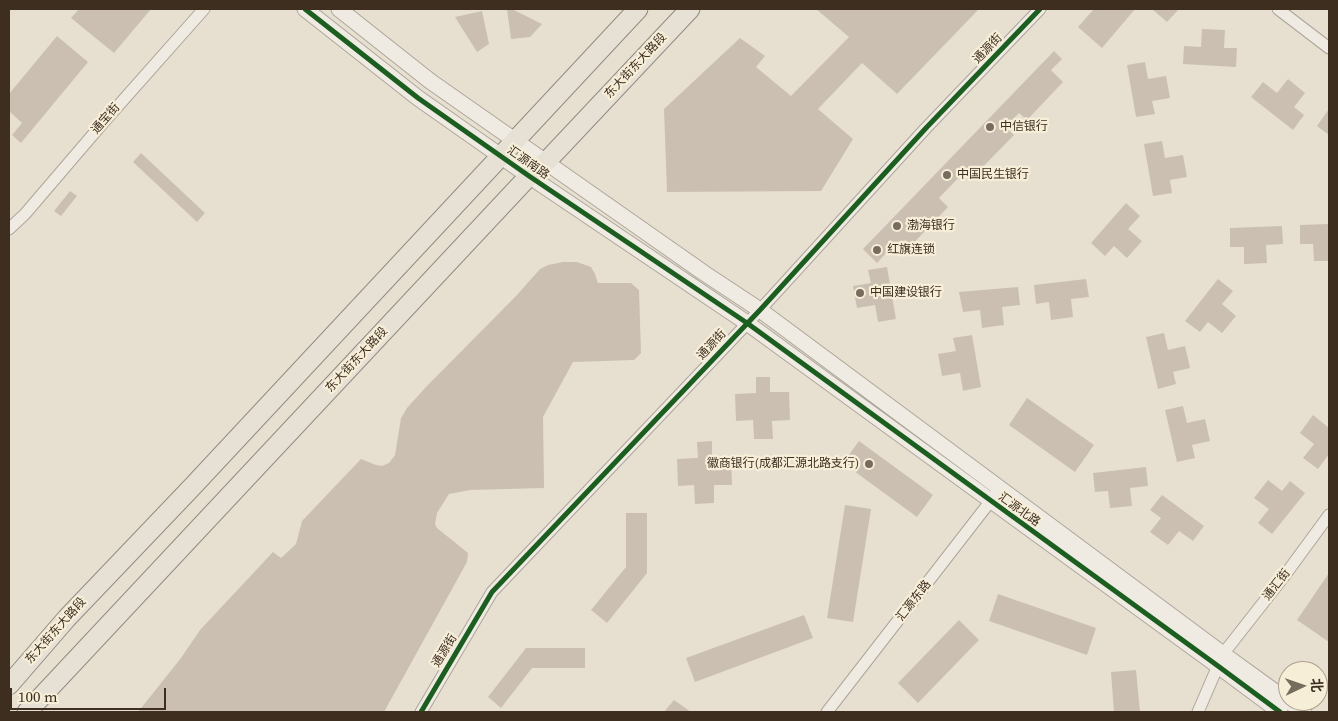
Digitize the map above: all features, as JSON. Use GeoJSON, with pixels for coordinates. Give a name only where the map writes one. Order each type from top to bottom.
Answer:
{"type":"FeatureCollection","features":[{"type":"Feature","properties":{"kind":"main road","name":"东大街东大路段"},"geometry":{"type":"LineString","coordinates":[[9,685],[67,618],[200,479],[638,9]]}},
{"type":"Feature","properties":{"kind":"main road","name":"东大街东大路段"},"geometry":{"type":"LineString","coordinates":[[27,712],[529,176],[546,162],[690,9]]}},
{"type":"Feature","properties":{"kind":"street","name":"通宝街"},"geometry":{"type":"LineString","coordinates":[[9,229],[25,214],[204,9]]}},
{"type":"Feature","properties":{"kind":"street","name":"汇源南路"},"geometry":{"type":"LineString","coordinates":[[305,9],[418,98],[529,176],[747,323]]}},
{"type":"Feature","properties":{"kind":"street","name":"汇源南路"},"geometry":{"type":"LineString","coordinates":[[339,9],[430,81],[704,273],[760,310]]}},
{"type":"Feature","properties":{"kind":"street","name":"通源街"},"geometry":{"type":"LineString","coordinates":[[421,712],[492,592],[760,310],[926,128],[1040,9]]}},
{"type":"Feature","properties":{"kind":"street"},"geometry":{"type":"LineString","coordinates":[[1278,9],[1329,48]]}},
{"type":"Feature","properties":{"kind":"street","name":"汇源北路"},"geometry":{"type":"LineString","coordinates":[[760,310],[1000,489],[1221,660],[1280,712]]}},
{"type":"Feature","properties":{"kind":"street","name":"汇源北路"},"geometry":{"type":"LineString","coordinates":[[747,323],[991,502],[1221,660],[1278,695]]}},
{"type":"Feature","properties":{"kind":"street","name":"汇源东路"},"geometry":{"type":"LineString","coordinates":[[827,712],[1000,489]]}},
{"type":"Feature","properties":{"kind":"street","name":"通汇街"},"geometry":{"type":"LineString","coordinates":[[1198,712],[1221,660],[1329,515]]}},
{"type":"Feature","properties":{"kind":"building"},"geometry":{"type":"Polygon","coordinates":[[[79,9],[151,9],[114,53],[71,18],[79,9]]]}},
{"type":"Feature","properties":{"kind":"building"},"geometry":{"type":"Polygon","coordinates":[[[507,9],[512,9],[542,24],[530,37],[511,39],[507,9]]]}},
{"type":"Feature","properties":{"kind":"building"},"geometry":{"type":"Polygon","coordinates":[[[816,9],[979,9],[897,94],[862,63],[818,109],[853,139],[821,191],[667,192],[664,109],[740,38],[765,56],[756,67],[791,96],[849,37],[816,9]]]}},
{"type":"Feature","properties":{"kind":"building"},"geometry":{"type":"Polygon","coordinates":[[[1094,9],[1135,9],[1102,48],[1078,27],[1094,9]]]}},
{"type":"Feature","properties":{"kind":"building"},"geometry":{"type":"Polygon","coordinates":[[[1152,9],[1179,9],[1167,22],[1152,9]]]}},
{"type":"Feature","properties":{"kind":"building"},"geometry":{"type":"Polygon","coordinates":[[[482,11],[489,44],[477,52],[455,17],[482,11]]]}},
{"type":"Feature","properties":{"kind":"building"},"geometry":{"type":"Polygon","coordinates":[[[1202,29],[1225,30],[1224,48],[1237,48],[1236,67],[1183,64],[1184,46],[1201,47],[1202,29]]]}},
{"type":"Feature","properties":{"kind":"building"},"geometry":{"type":"Polygon","coordinates":[[[57,36],[88,62],[21,143],[12,135],[22,123],[9,111],[9,94],[57,36]]]}},
{"type":"Feature","properties":{"kind":"building"},"geometry":{"type":"Polygon","coordinates":[[[1054,51],[1062,59],[1051,70],[1063,82],[1027,120],[1019,113],[1005,127],[1014,135],[972,178],[965,171],[939,198],[948,207],[904,253],[894,244],[877,263],[863,249],[1054,51]]]}},
{"type":"Feature","properties":{"kind":"building"},"geometry":{"type":"Polygon","coordinates":[[[1145,62],[1148,79],[1166,76],[1170,98],[1152,101],[1155,114],[1136,117],[1127,65],[1145,62]]]}},
{"type":"Feature","properties":{"kind":"building"},"geometry":{"type":"Polygon","coordinates":[[[1288,79],[1305,93],[1294,107],[1304,115],[1293,130],[1251,97],[1263,82],[1277,93],[1288,79]]]}},
{"type":"Feature","properties":{"kind":"building"},"geometry":{"type":"Polygon","coordinates":[[[1329,109],[1329,135],[1317,126],[1329,109]]]}},
{"type":"Feature","properties":{"kind":"building"},"geometry":{"type":"Polygon","coordinates":[[[1162,141],[1165,158],[1183,155],[1187,177],[1170,180],[1172,193],[1153,196],[1144,144],[1162,141]]]}},
{"type":"Feature","properties":{"kind":"building"},"geometry":{"type":"Polygon","coordinates":[[[141,153],[205,213],[197,222],[133,162],[141,153]]]}},
{"type":"Feature","properties":{"kind":"building"},"geometry":{"type":"Polygon","coordinates":[[[70,191],[77,196],[61,216],[54,211],[70,191]]]}},
{"type":"Feature","properties":{"kind":"building"},"geometry":{"type":"Polygon","coordinates":[[[1126,203],[1140,216],[1128,229],[1142,241],[1127,258],[1114,246],[1105,256],[1091,243],[1126,203]]]}},
{"type":"Feature","properties":{"kind":"building"},"geometry":{"type":"Polygon","coordinates":[[[1329,224],[1329,261],[1314,261],[1313,244],[1300,244],[1300,225],[1329,224]]]}},
{"type":"Feature","properties":{"kind":"building"},"geometry":{"type":"Polygon","coordinates":[[[1282,226],[1283,244],[1266,245],[1267,263],[1244,264],[1244,247],[1230,247],[1230,228],[1282,226]]]}},
{"type":"Feature","properties":{"kind":"building"},"geometry":{"type":"Polygon","coordinates":[[[563,262],[577,262],[591,267],[598,283],[631,283],[639,290],[641,353],[634,360],[573,362],[543,417],[544,488],[470,490],[449,494],[437,513],[435,524],[437,528],[468,553],[467,562],[384,712],[138,712],[181,658],[200,630],[273,552],[281,558],[296,544],[302,521],[361,459],[382,466],[389,463],[395,455],[401,418],[407,408],[426,387],[517,295],[540,269],[563,262]]]}},
{"type":"Feature","properties":{"kind":"building"},"geometry":{"type":"Polygon","coordinates":[[[887,267],[896,319],[878,322],[875,305],[857,308],[853,286],[871,283],[868,270],[887,267]]]}},
{"type":"Feature","properties":{"kind":"building"},"geometry":{"type":"Polygon","coordinates":[[[1086,279],[1089,297],[1071,299],[1073,317],[1051,320],[1049,302],[1036,304],[1034,285],[1086,279]]]}},
{"type":"Feature","properties":{"kind":"building"},"geometry":{"type":"Polygon","coordinates":[[[1218,279],[1233,291],[1222,304],[1236,316],[1222,333],[1208,322],[1200,332],[1185,321],[1218,279]]]}},
{"type":"Feature","properties":{"kind":"building"},"geometry":{"type":"Polygon","coordinates":[[[1018,287],[1020,305],[1002,307],[1004,325],[982,328],[980,310],[963,312],[959,292],[1018,287]]]}},
{"type":"Feature","properties":{"kind":"building"},"geometry":{"type":"Polygon","coordinates":[[[1164,333],[1168,350],[1185,346],[1190,368],[1173,372],[1176,384],[1158,389],[1146,337],[1164,333]]]}},
{"type":"Feature","properties":{"kind":"building"},"geometry":{"type":"Polygon","coordinates":[[[972,335],[981,387],[963,391],[960,373],[942,376],[938,354],[956,351],[953,338],[972,335]]]}},
{"type":"Feature","properties":{"kind":"building"},"geometry":{"type":"Polygon","coordinates":[[[756,377],[770,377],[770,392],[789,392],[790,420],[772,421],[773,439],[754,439],[753,420],[736,421],[735,394],[756,393],[756,377]]]}},
{"type":"Feature","properties":{"kind":"building"},"geometry":{"type":"Polygon","coordinates":[[[1027,398],[1094,445],[1075,472],[1009,425],[1027,398]]]}},
{"type":"Feature","properties":{"kind":"building"},"geometry":{"type":"Polygon","coordinates":[[[1183,406],[1187,423],[1205,419],[1210,441],[1192,445],[1195,458],[1177,462],[1165,410],[1183,406]]]}},
{"type":"Feature","properties":{"kind":"building"},"geometry":{"type":"Polygon","coordinates":[[[1313,415],[1329,428],[1329,454],[1318,469],[1303,458],[1314,444],[1300,433],[1313,415]]]}},
{"type":"Feature","properties":{"kind":"building"},"geometry":{"type":"Polygon","coordinates":[[[712,441],[712,457],[731,457],[732,485],[714,485],[714,503],[695,504],[694,485],[678,486],[677,459],[698,458],[697,442],[712,441]]]}},
{"type":"Feature","properties":{"kind":"building"},"geometry":{"type":"Polygon","coordinates":[[[859,441],[933,495],[917,517],[843,463],[859,441]]]}},
{"type":"Feature","properties":{"kind":"building"},"geometry":{"type":"Polygon","coordinates":[[[1146,467],[1148,486],[1130,488],[1132,506],[1110,508],[1108,491],[1095,492],[1093,473],[1146,467]]]}},
{"type":"Feature","properties":{"kind":"building"},"geometry":{"type":"Polygon","coordinates":[[[1268,480],[1282,491],[1290,481],[1305,493],[1272,534],[1258,523],[1269,509],[1254,498],[1268,480]]]}},
{"type":"Feature","properties":{"kind":"building"},"geometry":{"type":"Polygon","coordinates":[[[1162,495],[1204,526],[1193,541],[1179,531],[1168,545],[1150,532],[1161,518],[1150,510],[1162,495]]]}},
{"type":"Feature","properties":{"kind":"building"},"geometry":{"type":"Polygon","coordinates":[[[845,505],[871,509],[853,622],[827,618],[845,505]]]}},
{"type":"Feature","properties":{"kind":"building"},"geometry":{"type":"Polygon","coordinates":[[[626,513],[647,513],[647,573],[607,623],[591,610],[626,567],[626,513]]]}},
{"type":"Feature","properties":{"kind":"building"},"geometry":{"type":"Polygon","coordinates":[[[1329,573],[1329,642],[1297,620],[1329,573]]]}},
{"type":"Feature","properties":{"kind":"building"},"geometry":{"type":"Polygon","coordinates":[[[998,594],[1096,628],[1087,655],[989,621],[998,594]]]}},
{"type":"Feature","properties":{"kind":"building"},"geometry":{"type":"Polygon","coordinates":[[[804,615],[813,638],[695,682],[686,658],[804,615]]]}},
{"type":"Feature","properties":{"kind":"building"},"geometry":{"type":"Polygon","coordinates":[[[959,620],[979,640],[918,703],[898,683],[959,620]]]}},
{"type":"Feature","properties":{"kind":"building"},"geometry":{"type":"Polygon","coordinates":[[[526,648],[585,648],[585,668],[532,668],[501,708],[488,697],[526,648]]]}},
{"type":"Feature","properties":{"kind":"building"},"geometry":{"type":"Polygon","coordinates":[[[1136,670],[1140,712],[1114,712],[1111,672],[1136,670]]]}},
{"type":"Feature","properties":{"kind":"building"},"geometry":{"type":"Polygon","coordinates":[[[674,700],[691,712],[664,712],[674,700]]]}},
{"type":"Feature","properties":{"kind":"cycle path"},"geometry":{"type":"LineString","coordinates":[[305,9],[418,98],[529,176],[747,323],[1280,712]]}},
{"type":"Feature","properties":{"kind":"cycle path"},"geometry":{"type":"LineString","coordinates":[[421,712],[492,592],[760,310],[926,128],[1040,9]]}},
{"type":"Feature","properties":{"kind":"place","name":"中信银行"},"geometry":{"type":"Point","coordinates":[990,127]}},
{"type":"Feature","properties":{"kind":"place","name":"中国民生银行"},"geometry":{"type":"Point","coordinates":[947,175]}},
{"type":"Feature","properties":{"kind":"place","name":"渤海银行"},"geometry":{"type":"Point","coordinates":[897,226]}},
{"type":"Feature","properties":{"kind":"place","name":"红旗连锁"},"geometry":{"type":"Point","coordinates":[877,250]}},
{"type":"Feature","properties":{"kind":"place","name":"中国建设银行"},"geometry":{"type":"Point","coordinates":[860,293]}},
{"type":"Feature","properties":{"kind":"place","name":"徽商银行(成都汇源北路支行)"},"geometry":{"type":"Point","coordinates":[869,464]}}]}
